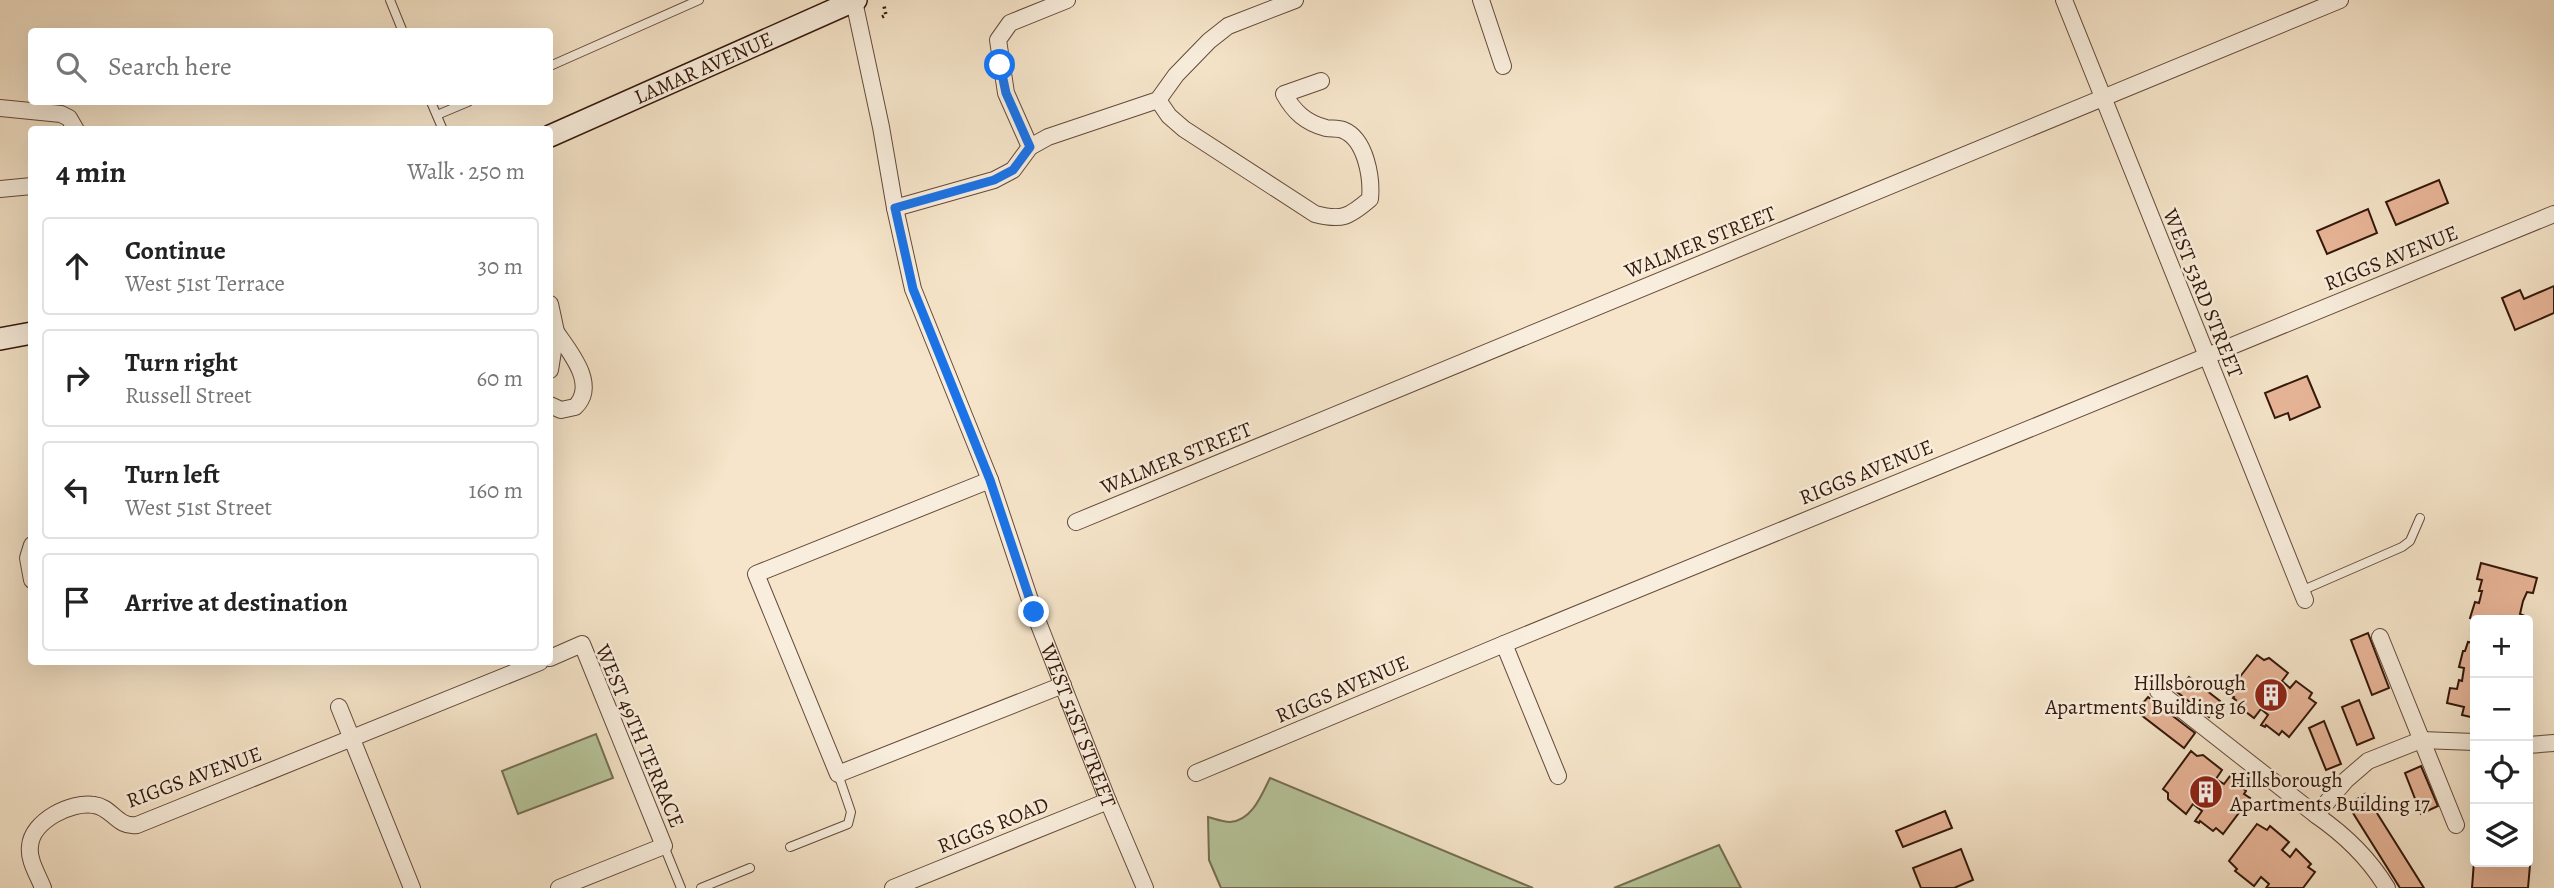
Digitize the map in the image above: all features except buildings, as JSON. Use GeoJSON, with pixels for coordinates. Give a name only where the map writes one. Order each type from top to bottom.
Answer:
{"type":"FeatureCollection","features":[{"type":"Feature","properties":{"kind":"street","name":"LAMAR AVENUE"},"geometry":{"type":"LineString","coordinates":[[553,135],[854,0]]}},
{"type":"Feature","properties":{"kind":"street","name":"WEST 51ST STREET"},"geometry":{"type":"LineString","coordinates":[[854,0],[913,289],[990,480],[1030,603],[1145,888]]}},
{"type":"Feature","properties":{"kind":"street"},"geometry":{"type":"LineString","coordinates":[[1030,147],[1006,93],[998,40],[1010,23],[1067,0]]}},
{"type":"Feature","properties":{"kind":"street"},"geometry":{"type":"LineString","coordinates":[[895,208],[994,180],[1013,170],[1030,147],[1048,137],[1158,100],[1176,75],[1209,41],[1228,26],[1295,0]]}},
{"type":"Feature","properties":{"kind":"street"},"geometry":{"type":"LineString","coordinates":[[1480,0],[1503,66]]}},
{"type":"Feature","properties":{"kind":"street","name":"WEST 53RD STREET"},"geometry":{"type":"LineString","coordinates":[[2064,0],[2303,596]]}},
{"type":"Feature","properties":{"kind":"street","name":"WALMER STREET"},"geometry":{"type":"LineString","coordinates":[[1076,523],[2340,0]]}},
{"type":"Feature","properties":{"kind":"street"},"geometry":{"type":"LineString","coordinates":[[1158,100],[1168,116],[1184,129],[1315,214],[1334,219],[1353,213],[1370,199],[1372,182],[1367,162],[1355,140],[1344,130],[1308,122],[1291,107],[1284,94],[1321,81]]}},
{"type":"Feature","properties":{"kind":"street"},"geometry":{"type":"LineString","coordinates":[[0,108],[61,114],[69,118],[74,126]]}},
{"type":"Feature","properties":{"kind":"street"},"geometry":{"type":"LineString","coordinates":[[0,189],[28,186]]}},
{"type":"Feature","properties":{"kind":"street","name":"RIGGS AVENUE"},"geometry":{"type":"LineString","coordinates":[[1195,773],[2554,214]]}},
{"type":"Feature","properties":{"kind":"street"},"geometry":{"type":"LineString","coordinates":[[553,318],[556,332],[553,351]]}},
{"type":"Feature","properties":{"kind":"street"},"geometry":{"type":"LineString","coordinates":[[553,406],[561,410],[575,407],[584,390],[577,363],[556,332]]}},
{"type":"Feature","properties":{"kind":"street"},"geometry":{"type":"LineString","coordinates":[[0,339],[28,334]]}},
{"type":"Feature","properties":{"kind":"street"},"geometry":{"type":"LineString","coordinates":[[990,480],[756,574],[838,774],[1063,685]]}},
{"type":"Feature","properties":{"kind":"street"},"geometry":{"type":"LineString","coordinates":[[2380,637],[2456,825]]}},
{"type":"Feature","properties":{"kind":"street","name":"WEST 49TH TERRACE"},"geometry":{"type":"LineString","coordinates":[[553,656],[582,644],[664,846],[559,888]]}},
{"type":"Feature","properties":{"kind":"street"},"geometry":{"type":"LineString","coordinates":[[1504,644],[1558,776]]}},
{"type":"Feature","properties":{"kind":"street"},"geometry":{"type":"LineString","coordinates":[[352,738],[533,665]]}},
{"type":"Feature","properties":{"kind":"street"},"geometry":{"type":"LineString","coordinates":[[2158,691],[2359,850],[2387,888]]}},
{"type":"Feature","properties":{"kind":"street"},"geometry":{"type":"LineString","coordinates":[[339,707],[412,888]]}},
{"type":"Feature","properties":{"kind":"street","name":"RIGGS AVENUE"},"geometry":{"type":"LineString","coordinates":[[43,888],[31,857],[30,841],[41,825],[59,813],[80,805],[95,805],[122,823],[137,825],[352,738]]}},
{"type":"Feature","properties":{"kind":"street"},"geometry":{"type":"LineString","coordinates":[[2316,815],[2360,766],[2421,740],[2470,742]]}},
{"type":"Feature","properties":{"kind":"street"},"geometry":{"type":"LineString","coordinates":[[2533,745],[2554,743]]}},
{"type":"Feature","properties":{"kind":"street","name":"RIGGS ROAD"},"geometry":{"type":"LineString","coordinates":[[893,888],[1108,801]]}},
{"type":"Feature","properties":{"kind":"lane"},"geometry":{"type":"LineString","coordinates":[[390,0],[401,28]]}},
{"type":"Feature","properties":{"kind":"lane"},"geometry":{"type":"LineString","coordinates":[[553,65],[699,0]]}},
{"type":"Feature","properties":{"kind":"lane"},"geometry":{"type":"LineString","coordinates":[[432,105],[441,126]]}},
{"type":"Feature","properties":{"kind":"lane"},"geometry":{"type":"LineString","coordinates":[[437,115],[461,105]]}},
{"type":"Feature","properties":{"kind":"lane"},"geometry":{"type":"LineString","coordinates":[[2303,596],[2402,547],[2410,541],[2420,518]]}},
{"type":"Feature","properties":{"kind":"lane"},"geometry":{"type":"LineString","coordinates":[[790,848],[848,824],[851,812],[838,774]]}},
{"type":"Feature","properties":{"kind":"lane"},"geometry":{"type":"LineString","coordinates":[[664,846],[681,888]]}},
{"type":"Feature","properties":{"kind":"lane"},"geometry":{"type":"LineString","coordinates":[[701,888],[750,868]]}},
{"type":"Feature","properties":{"kind":"path"},"geometry":{"type":"LineString","coordinates":[[882,17],[886,15],[884,6]]}},
{"type":"Feature","properties":{"kind":"green space"},"geometry":{"type":"Polygon","coordinates":[[[596,734],[613,778],[518,814],[502,771],[596,734]]]}},
{"type":"Feature","properties":{"kind":"green space"},"geometry":{"type":"Polygon","coordinates":[[[1270,778],[1533,888],[1221,888],[1209,860],[1208,817],[1230,822],[1244,817],[1260,799],[1270,778]]]}},
{"type":"Feature","properties":{"kind":"green space"},"geometry":{"type":"Polygon","coordinates":[[[1719,845],[1741,888],[1614,888],[1719,845]]]}},
{"type":"Feature","properties":{"kind":"place","name":"Hillsborough Apartments Building 16"},"geometry":{"type":"Point","coordinates":[2271,695]}},
{"type":"Feature","properties":{"kind":"place","name":"Hillsborough Apartments Building 17"},"geometry":{"type":"Point","coordinates":[2206,792]}},
{"type":"Feature","properties":{"kind":"route"},"geometry":{"type":"LineString","coordinates":[[1000,65],[1006,93],[1030,147],[1013,170],[994,180],[895,208],[913,289],[990,480],[1034,612]]}}]}
